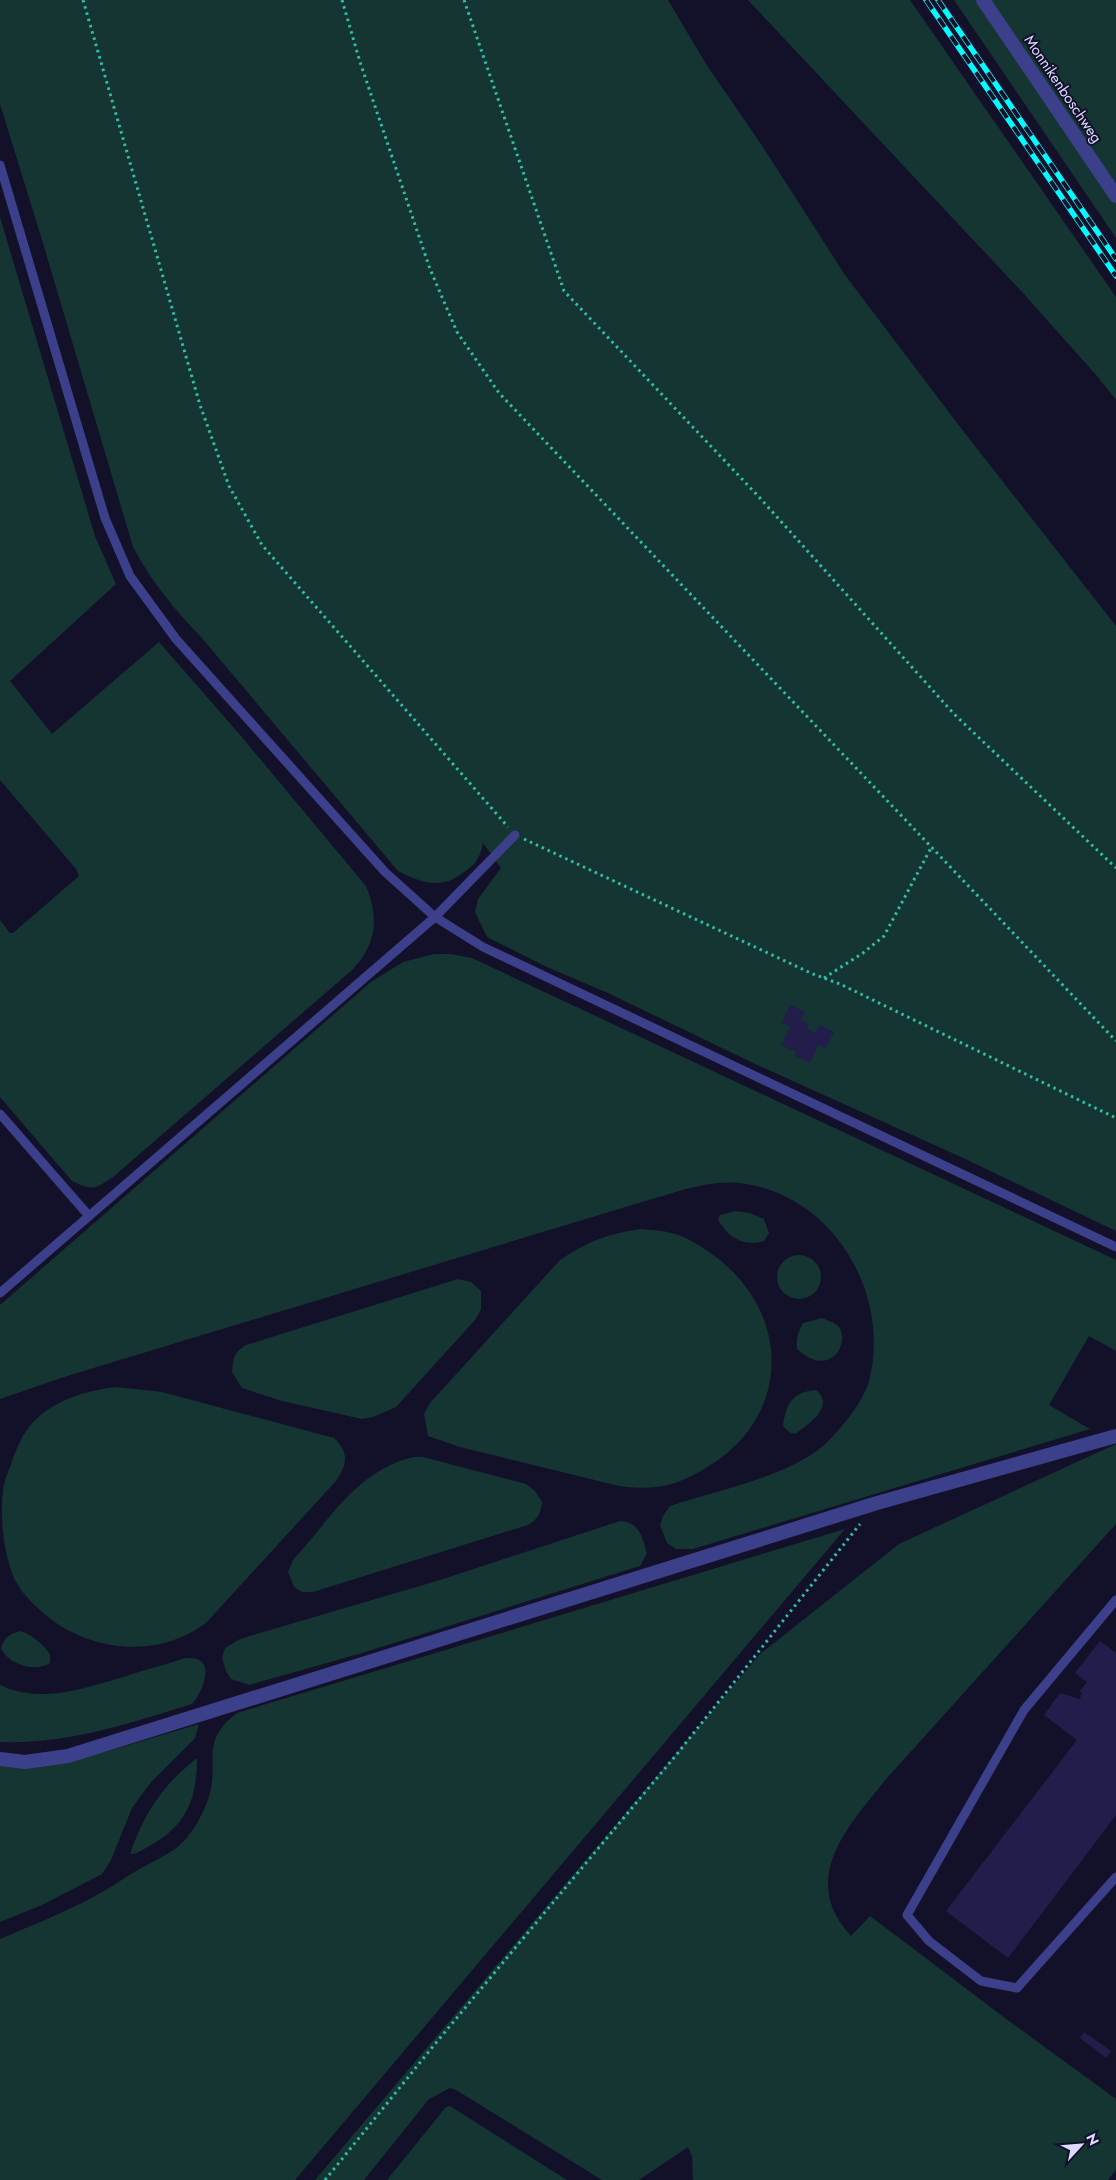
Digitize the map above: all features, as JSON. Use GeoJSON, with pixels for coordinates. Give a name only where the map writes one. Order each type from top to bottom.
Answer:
{"type":"FeatureCollection","features":[{"type":"Feature","properties":{"kind":"street","name":"Monnikenboschweg"},"geometry":{"type":"LineString","coordinates":[[983,0],[1116,196]]}},
{"type":"Feature","properties":{"kind":"street"},"geometry":{"type":"LineString","coordinates":[[0,1759],[25,1762],[68,1756],[877,1503],[1116,1436]]}},
{"type":"Feature","properties":{"kind":"lane"},"geometry":{"type":"LineString","coordinates":[[0,165],[105,518],[130,576],[176,639],[385,872],[434,917],[482,947],[1116,1248]]}},
{"type":"Feature","properties":{"kind":"lane"},"geometry":{"type":"LineString","coordinates":[[0,1294],[434,917],[515,835]]}},
{"type":"Feature","properties":{"kind":"lane"},"geometry":{"type":"LineString","coordinates":[[0,1114],[89,1216]]}},
{"type":"Feature","properties":{"kind":"lane"},"geometry":{"type":"LineString","coordinates":[[1116,1600],[1024,1710],[907,1915],[928,1941],[981,1981],[1017,1988],[1116,1877]]}},
{"type":"Feature","properties":{"kind":"path"},"geometry":{"type":"LineString","coordinates":[[83,0],[200,405],[228,486],[262,546],[515,835],[840,984],[1116,1118]]}},
{"type":"Feature","properties":{"kind":"path"},"geometry":{"type":"LineString","coordinates":[[342,0],[360,62],[430,269],[457,332],[499,393],[1116,1041]]}},
{"type":"Feature","properties":{"kind":"path"},"geometry":{"type":"LineString","coordinates":[[464,0],[564,291],[759,497],[954,714],[1116,868]]}},
{"type":"Feature","properties":{"kind":"path"},"geometry":{"type":"LineString","coordinates":[[824,978],[863,953],[884,936],[932,846]]}},
{"type":"Feature","properties":{"kind":"path"},"geometry":{"type":"LineString","coordinates":[[325,2180],[435,2044],[677,1754],[877,1503]]}},
{"type":"Feature","properties":{"kind":"green space"},"geometry":{"type":"Polygon","coordinates":[[[0,0],[668,0],[706,64],[763,147],[845,275],[957,423],[1116,626],[1116,1231],[961,1157],[751,1062],[608,993],[547,967],[487,937],[475,912],[478,899],[501,868],[483,843],[480,854],[474,864],[456,878],[448,881],[431,883],[415,879],[398,871],[172,605],[155,583],[133,547],[0,104],[0,0]]]}},
{"type":"Feature","properties":{"kind":"green space"},"geometry":{"type":"Polygon","coordinates":[[[748,0],[910,0],[1116,297],[1116,400],[1023,293],[748,0]]]}},
{"type":"Feature","properties":{"kind":"green space"},"geometry":{"type":"Polygon","coordinates":[[[954,0],[1116,0],[1116,238],[954,0]]]}},
{"type":"Feature","properties":{"kind":"green space"},"geometry":{"type":"Polygon","coordinates":[[[0,217],[95,536],[116,584],[10,681],[52,734],[159,642],[241,736],[366,886],[373,909],[374,920],[371,940],[367,950],[352,970],[113,1177],[94,1187],[72,1181],[0,1097],[0,920],[10,933],[13,933],[79,876],[76,869],[0,780],[0,217]]]}},
{"type":"Feature","properties":{"kind":"green space"},"geometry":{"type":"Polygon","coordinates":[[[434,954],[451,954],[472,958],[1116,1260],[1116,1351],[1089,1336],[1049,1405],[1090,1429],[693,1549],[676,1549],[667,1543],[660,1525],[663,1516],[670,1506],[767,1476],[803,1460],[825,1444],[840,1428],[855,1409],[869,1381],[874,1348],[872,1316],[863,1285],[849,1256],[830,1230],[806,1209],[778,1193],[746,1184],[733,1183],[693,1187],[642,1202],[64,1377],[0,1399],[0,1305],[371,982],[403,962],[434,954]]]}},
{"type":"Feature","properties":{"kind":"green space"},"geometry":{"type":"Polygon","coordinates":[[[735,1211],[750,1213],[764,1219],[769,1233],[764,1241],[756,1243],[743,1242],[727,1232],[718,1220],[720,1215],[735,1211]]]}},
{"type":"Feature","properties":{"kind":"green space"},"geometry":{"type":"Polygon","coordinates":[[[641,1229],[664,1231],[678,1235],[709,1252],[720,1260],[743,1284],[760,1310],[769,1338],[772,1367],[767,1395],[755,1421],[735,1445],[698,1473],[666,1485],[644,1488],[619,1486],[460,1447],[428,1436],[424,1414],[430,1403],[560,1260],[579,1248],[599,1239],[641,1229]]]}},
{"type":"Feature","properties":{"kind":"green space"},"geometry":{"type":"Polygon","coordinates":[[[799,1255],[811,1259],[817,1265],[821,1277],[817,1289],[811,1295],[799,1299],[787,1295],[781,1289],[777,1277],[781,1265],[787,1259],[799,1255]]]}},
{"type":"Feature","properties":{"kind":"green space"},"geometry":{"type":"Polygon","coordinates":[[[458,1279],[471,1282],[481,1291],[481,1310],[475,1320],[396,1407],[373,1417],[362,1419],[282,1401],[242,1388],[232,1372],[235,1356],[246,1345],[458,1279]]]}},
{"type":"Feature","properties":{"kind":"green space"},"geometry":{"type":"Polygon","coordinates":[[[822,1318],[836,1324],[841,1330],[842,1338],[841,1346],[836,1354],[830,1359],[821,1361],[810,1358],[797,1349],[797,1342],[803,1323],[822,1318]]]}},
{"type":"Feature","properties":{"kind":"green space"},"geometry":{"type":"Polygon","coordinates":[[[116,1387],[162,1392],[334,1438],[345,1454],[344,1465],[335,1482],[206,1623],[186,1635],[168,1642],[149,1646],[129,1647],[110,1645],[73,1633],[56,1623],[24,1594],[17,1584],[6,1553],[3,1532],[2,1500],[4,1483],[17,1448],[29,1427],[37,1418],[57,1404],[92,1391],[116,1387]]]}},
{"type":"Feature","properties":{"kind":"green space"},"geometry":{"type":"Polygon","coordinates":[[[816,1390],[823,1402],[822,1409],[807,1426],[795,1434],[789,1432],[783,1426],[788,1405],[801,1393],[816,1390]]]}},
{"type":"Feature","properties":{"kind":"green space"},"geometry":{"type":"Polygon","coordinates":[[[1116,1444],[1116,1524],[888,1777],[845,1833],[835,1852],[829,1873],[829,1893],[836,1914],[851,1936],[870,1916],[1116,2099],[1116,2170],[1108,2180],[693,2180],[692,2156],[688,2147],[639,2180],[602,2180],[450,2088],[429,2099],[364,2180],[315,2180],[760,1654],[899,1544],[1116,1444]]]}},
{"type":"Feature","properties":{"kind":"green space"},"geometry":{"type":"Polygon","coordinates":[[[413,1457],[423,1457],[526,1484],[535,1491],[542,1502],[540,1513],[528,1525],[313,1592],[302,1592],[294,1587],[288,1572],[293,1560],[332,1513],[360,1485],[375,1474],[393,1464],[413,1457]]]}},
{"type":"Feature","properties":{"kind":"green space"},"geometry":{"type":"Polygon","coordinates":[[[620,1521],[632,1524],[639,1531],[647,1553],[640,1566],[359,1654],[249,1685],[231,1679],[226,1671],[222,1658],[225,1648],[240,1639],[440,1580],[620,1521]]]}},
{"type":"Feature","properties":{"kind":"green space"},"geometry":{"type":"Polygon","coordinates":[[[845,1529],[295,2180],[0,2180],[0,1939],[91,1898],[179,1846],[197,1823],[207,1802],[211,1789],[214,1745],[218,1734],[225,1724],[237,1713],[845,1529]]]}},
{"type":"Feature","properties":{"kind":"green space"},"geometry":{"type":"Polygon","coordinates":[[[20,1631],[33,1637],[44,1647],[50,1654],[50,1663],[44,1666],[29,1667],[9,1659],[4,1654],[1,1648],[4,1641],[10,1635],[20,1631]]]}},
{"type":"Feature","properties":{"kind":"green space"},"geometry":{"type":"Polygon","coordinates":[[[185,1658],[201,1661],[205,1670],[204,1683],[192,1704],[121,1725],[73,1736],[25,1742],[0,1742],[0,1685],[15,1691],[46,1694],[62,1693],[185,1658]]]}},
{"type":"Feature","properties":{"kind":"green space"},"geometry":{"type":"Polygon","coordinates":[[[199,1724],[195,1738],[151,1782],[132,1808],[111,1860],[102,1874],[42,1905],[0,1922],[0,1765],[105,1752],[199,1724]]]}},
{"type":"Feature","properties":{"kind":"green space"},"geometry":{"type":"Polygon","coordinates":[[[197,1758],[197,1772],[192,1798],[181,1819],[163,1837],[141,1851],[130,1854],[142,1825],[156,1801],[174,1779],[197,1758]]]}},
{"type":"Feature","properties":{"kind":"green space"},"geometry":{"type":"Polygon","coordinates":[[[450,2106],[567,2180],[387,2180],[446,2107],[450,2106]]]}},
{"type":"Feature","properties":{"kind":"building"},"geometry":{"type":"Polygon","coordinates":[[[790,1005],[805,1012],[801,1020],[809,1024],[807,1029],[815,1033],[819,1025],[834,1032],[826,1048],[818,1045],[810,1063],[794,1056],[797,1052],[781,1045],[790,1027],[782,1023],[790,1005]]]}},
{"type":"Feature","properties":{"kind":"building"},"geometry":{"type":"Polygon","coordinates":[[[1100,1641],[1116,1653],[1116,1815],[1008,1958],[946,1911],[1077,1740],[1044,1715],[1060,1693],[1080,1699],[1082,1692],[1079,1692],[1087,1682],[1075,1673],[1100,1641]]]}},
{"type":"Feature","properties":{"kind":"building"},"geometry":{"type":"Polygon","coordinates":[[[1084,2032],[1111,2051],[1106,2058],[1080,2038],[1084,2032]]]}},
{"type":"Feature","properties":{"kind":"railway"},"geometry":{"type":"LineString","coordinates":[[926,0],[1116,276]]}},
{"type":"Feature","properties":{"kind":"railway"},"geometry":{"type":"LineString","coordinates":[[938,0],[1116,259]]}}]}
